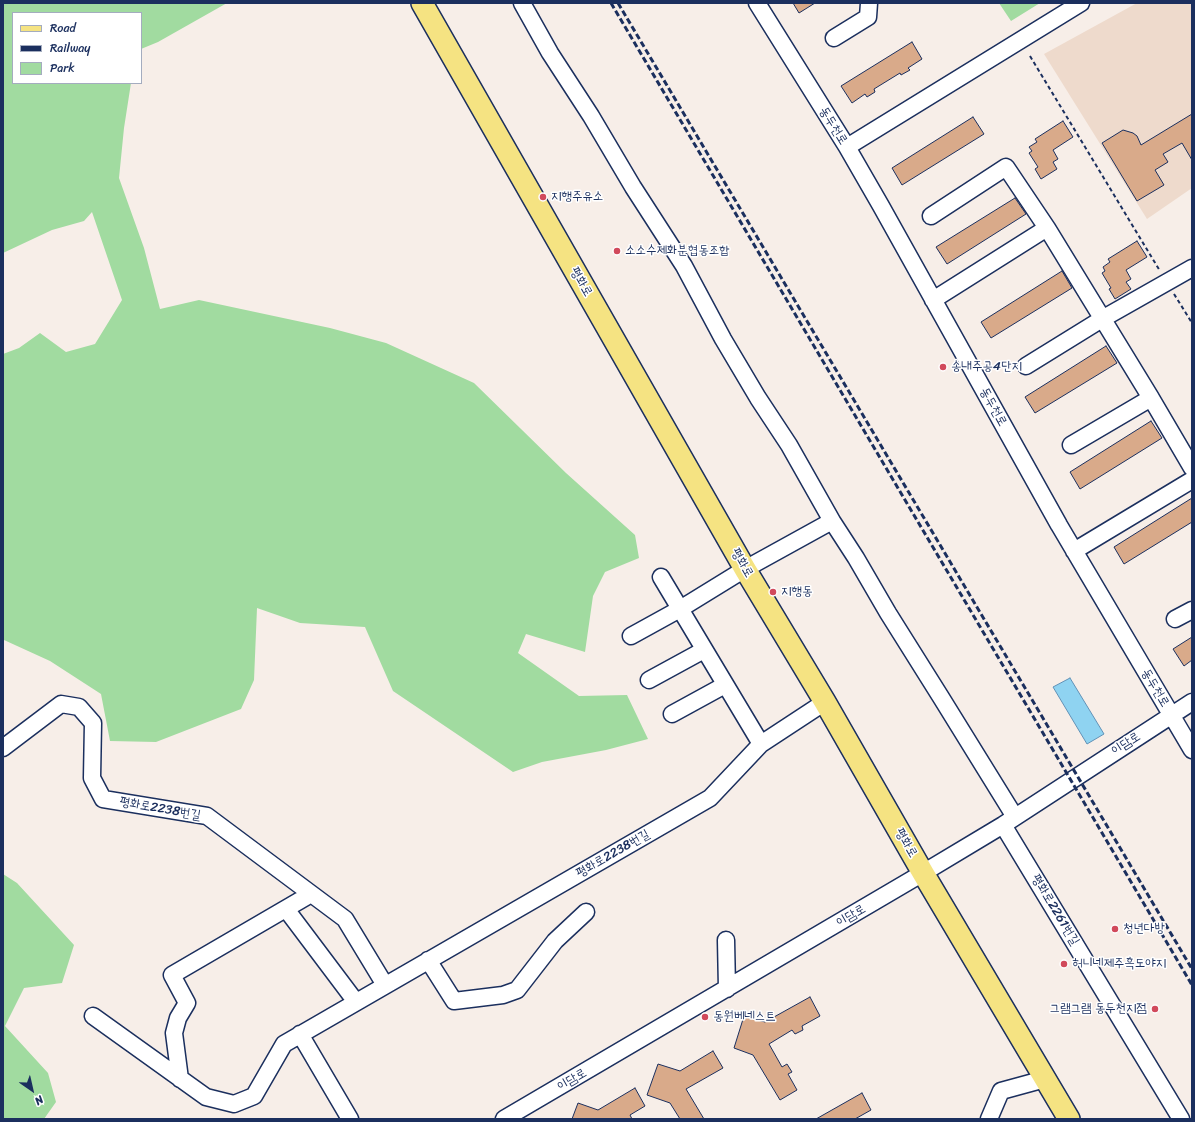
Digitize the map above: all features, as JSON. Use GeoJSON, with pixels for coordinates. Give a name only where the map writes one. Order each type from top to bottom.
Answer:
{"type":"FeatureCollection","features":[{"type":"Feature","properties":{"kind":"main road","name":"평화로"},"geometry":{"type":"LineString","coordinates":[[422,3],[745,568],[1069,1119]]}},
{"type":"Feature","properties":{"kind":"street","name":"평화로2261번길"},"geometry":{"type":"LineString","coordinates":[[522,3],[550,53],[684,266],[723,339],[758,398],[789,445],[892,620],[942,699],[1009,821],[1181,1119]]}},
{"type":"Feature","properties":{"kind":"street","name":"동두천로"},"geometry":{"type":"LineString","coordinates":[[757,3],[846,147],[1074,551],[1192,750]]}},
{"type":"Feature","properties":{"kind":"street"},"geometry":{"type":"LineString","coordinates":[[834,38],[868,17],[869,3]]}},
{"type":"Feature","properties":{"kind":"street"},"geometry":{"type":"LineString","coordinates":[[846,147],[1081,3]]}},
{"type":"Feature","properties":{"kind":"street"},"geometry":{"type":"LineString","coordinates":[[931,216],[1006,167],[1047,228],[1192,468]]}},
{"type":"Feature","properties":{"kind":"street"},"geometry":{"type":"LineString","coordinates":[[933,300],[1047,228]]}},
{"type":"Feature","properties":{"kind":"street"},"geometry":{"type":"LineString","coordinates":[[1026,366],[1102,319],[1192,268]]}},
{"type":"Feature","properties":{"kind":"street"},"geometry":{"type":"LineString","coordinates":[[1071,445],[1150,398]]}},
{"type":"Feature","properties":{"kind":"street"},"geometry":{"type":"LineString","coordinates":[[1074,551],[1192,480]]}},
{"type":"Feature","properties":{"kind":"street"},"geometry":{"type":"LineString","coordinates":[[631,636],[680,609],[745,568],[832,520]]}},
{"type":"Feature","properties":{"kind":"street"},"geometry":{"type":"LineString","coordinates":[[661,577],[761,744]]}},
{"type":"Feature","properties":{"kind":"street"},"geometry":{"type":"LineString","coordinates":[[1175,619],[1192,610]]}},
{"type":"Feature","properties":{"kind":"street"},"geometry":{"type":"LineString","coordinates":[[649,680],[704,650]]}},
{"type":"Feature","properties":{"kind":"street"},"geometry":{"type":"LineString","coordinates":[[672,714],[725,685]]}},
{"type":"Feature","properties":{"kind":"street","name":"평화로2238번길"},"geometry":{"type":"LineString","coordinates":[[93,1016],[206,1097],[234,1104],[254,1096],[284,1044],[710,798],[761,744],[825,702]]}},
{"type":"Feature","properties":{"kind":"street","name":"이담로"},"geometry":{"type":"LineString","coordinates":[[504,1119],[526,1114],[727,989],[924,873],[1009,821],[1192,702]]}},
{"type":"Feature","properties":{"kind":"street","name":"평화로2238번길"},"geometry":{"type":"LineString","coordinates":[[3,748],[61,704],[79,707],[92,723],[92,778],[103,799],[207,816],[345,919],[385,985]]}},
{"type":"Feature","properties":{"kind":"street"},"geometry":{"type":"LineString","coordinates":[[180,1079],[174,1033],[178,1018],[187,1003],[172,975],[311,894]]}},
{"type":"Feature","properties":{"kind":"street"},"geometry":{"type":"LineString","coordinates":[[286,909],[356,1002]]}},
{"type":"Feature","properties":{"kind":"street"},"geometry":{"type":"LineString","coordinates":[[428,960],[454,1002],[503,995],[517,990],[555,941],[586,912]]}},
{"type":"Feature","properties":{"kind":"street"},"geometry":{"type":"LineString","coordinates":[[726,940],[727,989]]}},
{"type":"Feature","properties":{"kind":"street"},"geometry":{"type":"LineString","coordinates":[[300,1034],[350,1119]]}},
{"type":"Feature","properties":{"kind":"street"},"geometry":{"type":"LineString","coordinates":[[989,1119],[1001,1091],[1045,1079]]}},
{"type":"Feature","properties":{"kind":"path"},"geometry":{"type":"LineString","coordinates":[[1030,56],[1192,323]]}},
{"type":"Feature","properties":{"kind":"shaded area"},"geometry":{"type":"Polygon","coordinates":[[[1137,3],[1192,3],[1192,188],[1147,219],[1044,54],[1137,3]]]}},
{"type":"Feature","properties":{"kind":"green space"},"geometry":{"type":"Polygon","coordinates":[[[3,3],[227,3],[158,42],[142,49],[142,12],[12,12],[12,84],[131,84],[124,128],[119,178],[144,248],[160,309],[199,300],[330,328],[386,343],[474,383],[566,473],[635,535],[639,558],[605,572],[593,596],[585,652],[526,634],[518,653],[579,696],[627,695],[648,739],[606,750],[542,762],[513,772],[393,691],[365,627],[300,623],[257,608],[254,680],[241,709],[156,742],[110,741],[101,694],[50,661],[4,640],[3,641],[3,354],[19,348],[40,333],[66,352],[95,344],[122,300],[92,212],[84,221],[52,230],[3,253],[3,3]]]}},
{"type":"Feature","properties":{"kind":"green space"},"geometry":{"type":"Polygon","coordinates":[[[999,3],[1040,3],[1011,21],[999,3]]]}},
{"type":"Feature","properties":{"kind":"green space"},"geometry":{"type":"Polygon","coordinates":[[[3,874],[17,883],[74,945],[62,983],[24,988],[5,1026],[48,1073],[56,1102],[44,1119],[3,1119],[3,874]]]}},
{"type":"Feature","properties":{"kind":"water"},"geometry":{"type":"Polygon","coordinates":[[[1070,678],[1104,734],[1087,744],[1053,687],[1070,678]]]}},
{"type":"Feature","properties":{"kind":"building"},"geometry":{"type":"Polygon","coordinates":[[[793,3],[815,3],[799,13],[793,3]]]}},
{"type":"Feature","properties":{"kind":"building"},"geometry":{"type":"Polygon","coordinates":[[[912,42],[922,59],[908,68],[910,70],[901,75],[900,73],[874,89],[875,92],[867,97],[865,94],[852,103],[841,86],[912,42]]]}},
{"type":"Feature","properties":{"kind":"building"},"geometry":{"type":"Polygon","coordinates":[[[1192,114],[1192,160],[1182,143],[1163,154],[1168,162],[1155,170],[1164,185],[1137,201],[1102,143],[1123,130],[1137,136],[1141,145],[1192,114]]]}},
{"type":"Feature","properties":{"kind":"building"},"geometry":{"type":"Polygon","coordinates":[[[973,117],[984,134],[902,185],[892,168],[973,117]]]}},
{"type":"Feature","properties":{"kind":"building"},"geometry":{"type":"Polygon","coordinates":[[[1063,121],[1073,137],[1053,150],[1058,159],[1053,162],[1057,169],[1041,179],[1035,169],[1038,167],[1029,153],[1032,151],[1029,147],[1037,142],[1035,139],[1063,121]]]}},
{"type":"Feature","properties":{"kind":"building"},"geometry":{"type":"Polygon","coordinates":[[[1015,198],[1026,214],[947,264],[936,247],[1015,198]]]}},
{"type":"Feature","properties":{"kind":"building"},"geometry":{"type":"Polygon","coordinates":[[[1137,241],[1147,257],[1126,270],[1131,279],[1126,282],[1131,289],[1115,299],[1109,289],[1111,288],[1102,273],[1105,271],[1103,267],[1110,262],[1108,259],[1137,241]]]}},
{"type":"Feature","properties":{"kind":"building"},"geometry":{"type":"Polygon","coordinates":[[[1062,271],[1072,288],[991,338],[981,322],[1062,271]]]}},
{"type":"Feature","properties":{"kind":"building"},"geometry":{"type":"Polygon","coordinates":[[[1106,346],[1117,363],[1035,413],[1025,397],[1106,346]]]}},
{"type":"Feature","properties":{"kind":"building"},"geometry":{"type":"Polygon","coordinates":[[[1151,421],[1162,438],[1080,489],[1070,472],[1151,421]]]}},
{"type":"Feature","properties":{"kind":"building"},"geometry":{"type":"Polygon","coordinates":[[[1192,498],[1192,522],[1124,564],[1114,547],[1192,498]]]}},
{"type":"Feature","properties":{"kind":"building"},"geometry":{"type":"Polygon","coordinates":[[[1192,637],[1192,660],[1184,666],[1173,649],[1192,637]]]}},
{"type":"Feature","properties":{"kind":"building"},"geometry":{"type":"Polygon","coordinates":[[[810,997],[820,1016],[802,1026],[803,1030],[795,1034],[792,1030],[769,1044],[782,1067],[787,1064],[792,1072],[788,1074],[797,1090],[780,1100],[753,1055],[734,1048],[744,1016],[765,1022],[810,997]]]}},
{"type":"Feature","properties":{"kind":"building"},"geometry":{"type":"Polygon","coordinates":[[[713,1051],[723,1068],[686,1089],[704,1119],[680,1119],[670,1103],[647,1095],[658,1064],[680,1071],[713,1051]]]}},
{"type":"Feature","properties":{"kind":"building"},"geometry":{"type":"Polygon","coordinates":[[[635,1088],[645,1106],[630,1115],[632,1119],[572,1119],[578,1103],[598,1110],[635,1088]]]}},
{"type":"Feature","properties":{"kind":"building"},"geometry":{"type":"Polygon","coordinates":[[[862,1093],[871,1110],[855,1119],[816,1119],[862,1093]]]}},
{"type":"Feature","properties":{"kind":"railway"},"geometry":{"type":"LineString","coordinates":[[611,3],[1192,985]]}},
{"type":"Feature","properties":{"kind":"railway"},"geometry":{"type":"LineString","coordinates":[[618,3],[1192,969]]}},
{"type":"Feature","properties":{"kind":"place","name":"지행주유소"},"geometry":{"type":"Point","coordinates":[543,197]}},
{"type":"Feature","properties":{"kind":"place","name":"소소수제화분협동조합"},"geometry":{"type":"Point","coordinates":[617,251]}},
{"type":"Feature","properties":{"kind":"place","name":"송내주공4단지"},"geometry":{"type":"Point","coordinates":[943,367]}},
{"type":"Feature","properties":{"kind":"place","name":"지행동"},"geometry":{"type":"Point","coordinates":[773,592]}},
{"type":"Feature","properties":{"kind":"place","name":"청년다방"},"geometry":{"type":"Point","coordinates":[1115,929]}},
{"type":"Feature","properties":{"kind":"place","name":"허니네제주흑도야지"},"geometry":{"type":"Point","coordinates":[1064,964]}},
{"type":"Feature","properties":{"kind":"place","name":"그램그램 동두천지점"},"geometry":{"type":"Point","coordinates":[1155,1009]}},
{"type":"Feature","properties":{"kind":"place","name":"동원베네스트"},"geometry":{"type":"Point","coordinates":[705,1017]}}]}
